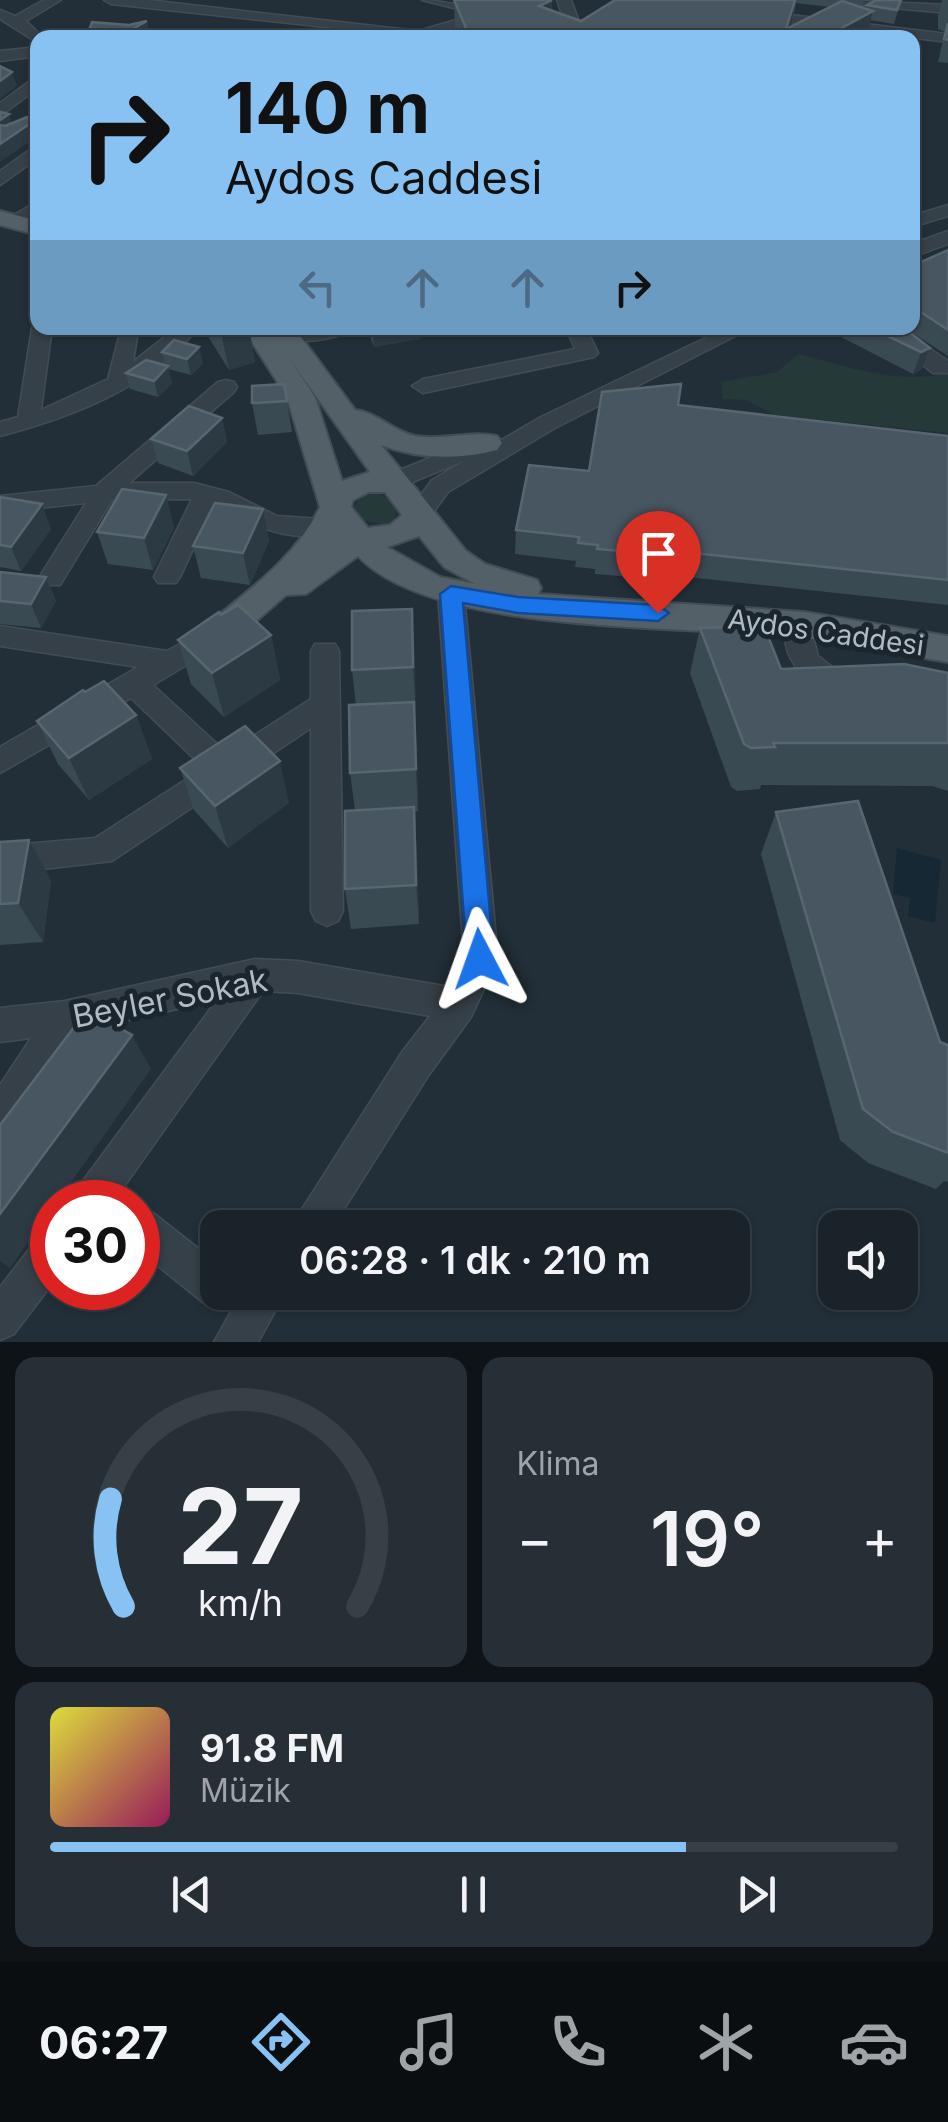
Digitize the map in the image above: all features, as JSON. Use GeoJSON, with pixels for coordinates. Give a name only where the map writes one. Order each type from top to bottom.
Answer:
{"type":"FeatureCollection","features":[{"type":"Feature","properties":{"kind":"main road"},"geometry":{"type":"LineString","coordinates":[[261,335],[301,397],[330,515]]}},
{"type":"Feature","properties":{"kind":"main road"},"geometry":{"type":"LineString","coordinates":[[286,335],[392,482]]}},
{"type":"Feature","properties":{"kind":"main road"},"geometry":{"type":"LineString","coordinates":[[336,401],[385,438],[405,446],[453,448],[488,443]]}},
{"type":"Feature","properties":{"kind":"main road"},"geometry":{"type":"LineString","coordinates":[[317,568],[330,515],[351,487],[379,480],[392,482]]}},
{"type":"Feature","properties":{"kind":"main road","name":"Aydos Caddesi"},"geometry":{"type":"LineString","coordinates":[[392,482],[455,559],[474,572],[524,588],[687,594],[872,618],[948,633]]}},
{"type":"Feature","properties":{"kind":"main road"},"geometry":{"type":"LineString","coordinates":[[221,632],[361,541],[395,536],[406,530],[418,514]]}},
{"type":"Feature","properties":{"kind":"main road","name":"Aydos Caddesi"},"geometry":{"type":"LineString","coordinates":[[330,515],[338,516],[390,566],[451,594],[793,644],[948,650]]}},
{"type":"Feature","properties":{"kind":"main road"},"geometry":{"type":"LineString","coordinates":[[317,568],[368,573],[400,586],[451,594]]}},
{"type":"Feature","properties":{"kind":"street"},"geometry":{"type":"LineString","coordinates":[[16,21],[54,0]]}},
{"type":"Feature","properties":{"kind":"street"},"geometry":{"type":"LineString","coordinates":[[112,0],[362,30]]}},
{"type":"Feature","properties":{"kind":"street"},"geometry":{"type":"LineString","coordinates":[[200,11],[218,0]]}},
{"type":"Feature","properties":{"kind":"street"},"geometry":{"type":"LineString","coordinates":[[429,0],[494,14]]}},
{"type":"Feature","properties":{"kind":"street"},"geometry":{"type":"LineString","coordinates":[[435,30],[541,0]]}},
{"type":"Feature","properties":{"kind":"street"},"geometry":{"type":"LineString","coordinates":[[564,0],[572,30]]}},
{"type":"Feature","properties":{"kind":"street"},"geometry":{"type":"LineString","coordinates":[[850,0],[948,9]]}},
{"type":"Feature","properties":{"kind":"street"},"geometry":{"type":"LineString","coordinates":[[146,23],[170,7]]}},
{"type":"Feature","properties":{"kind":"street"},"geometry":{"type":"LineString","coordinates":[[748,14],[769,8],[897,30]]}},
{"type":"Feature","properties":{"kind":"street"},"geometry":{"type":"LineString","coordinates":[[0,14],[30,32]]}},
{"type":"Feature","properties":{"kind":"street"},"geometry":{"type":"LineString","coordinates":[[920,51],[943,38]]}},
{"type":"Feature","properties":{"kind":"street"},"geometry":{"type":"LineString","coordinates":[[0,56],[30,52]]}},
{"type":"Feature","properties":{"kind":"street"},"geometry":{"type":"LineString","coordinates":[[16,72],[30,72]]}},
{"type":"Feature","properties":{"kind":"street"},"geometry":{"type":"LineString","coordinates":[[0,111],[30,87]]}},
{"type":"Feature","properties":{"kind":"street"},"geometry":{"type":"LineString","coordinates":[[0,180],[30,156]]}},
{"type":"Feature","properties":{"kind":"street"},"geometry":{"type":"LineString","coordinates":[[920,219],[948,210]]}},
{"type":"Feature","properties":{"kind":"street"},"geometry":{"type":"LineString","coordinates":[[920,238],[948,226]]}},
{"type":"Feature","properties":{"kind":"street"},"geometry":{"type":"LineString","coordinates":[[920,249],[948,237]]}},
{"type":"Feature","properties":{"kind":"street"},"geometry":{"type":"LineString","coordinates":[[920,269],[948,258]]}},
{"type":"Feature","properties":{"kind":"street"},"geometry":{"type":"LineString","coordinates":[[28,422],[41,335]]}},
{"type":"Feature","properties":{"kind":"street"},"geometry":{"type":"LineString","coordinates":[[0,429],[76,408],[151,361],[180,335]]}},
{"type":"Feature","properties":{"kind":"street"},"geometry":{"type":"LineString","coordinates":[[423,386],[588,353],[579,335]]}},
{"type":"Feature","properties":{"kind":"street"},"geometry":{"type":"LineString","coordinates":[[392,482],[488,443],[704,335]]}},
{"type":"Feature","properties":{"kind":"street"},"geometry":{"type":"LineString","coordinates":[[418,514],[440,486],[547,423],[726,335]]}},
{"type":"Feature","properties":{"kind":"street"},"geometry":{"type":"LineString","coordinates":[[896,335],[942,368],[948,366]]}},
{"type":"Feature","properties":{"kind":"street"},"geometry":{"type":"LineString","coordinates":[[118,383],[127,337]]}},
{"type":"Feature","properties":{"kind":"street"},"geometry":{"type":"LineString","coordinates":[[51,579],[105,491],[226,388]]}},
{"type":"Feature","properties":{"kind":"street"},"geometry":{"type":"LineString","coordinates":[[0,504],[58,501],[105,491],[217,496],[270,526],[317,568]]}},
{"type":"Feature","properties":{"kind":"street"},"geometry":{"type":"LineString","coordinates":[[167,577],[206,495]]}},
{"type":"Feature","properties":{"kind":"street"},"geometry":{"type":"LineString","coordinates":[[270,526],[290,530],[330,515]]}},
{"type":"Feature","properties":{"kind":"street"},"geometry":{"type":"LineString","coordinates":[[321,1210],[458,1006],[480,959],[451,594]]}},
{"type":"Feature","properties":{"kind":"street"},"geometry":{"type":"LineString","coordinates":[[2,758],[221,632]]}},
{"type":"Feature","properties":{"kind":"street"},"geometry":{"type":"LineString","coordinates":[[0,636],[172,662]]}},
{"type":"Feature","properties":{"kind":"street"},"geometry":{"type":"LineString","coordinates":[[793,644],[814,672],[864,685]]}},
{"type":"Feature","properties":{"kind":"street"},"geometry":{"type":"LineString","coordinates":[[325,651],[327,911]]}},
{"type":"Feature","properties":{"kind":"street"},"geometry":{"type":"LineString","coordinates":[[134,683],[226,770]]}},
{"type":"Feature","properties":{"kind":"street"},"geometry":{"type":"LineString","coordinates":[[0,860],[100,851],[326,704]]}},
{"type":"Feature","properties":{"kind":"street"},"geometry":{"type":"LineString","coordinates":[[112,1180],[255,975]]}},
{"type":"Feature","properties":{"kind":"street","name":"Beyler Sokak"},"geometry":{"type":"LineString","coordinates":[[0,1025],[65,1018],[255,975],[298,977],[458,1006]]}},
{"type":"Feature","properties":{"kind":"street"},"geometry":{"type":"LineString","coordinates":[[0,1118],[65,1018]]}},
{"type":"Feature","properties":{"kind":"street"},"geometry":{"type":"LineString","coordinates":[[160,1244],[200,1276]]}},
{"type":"Feature","properties":{"kind":"street"},"geometry":{"type":"LineString","coordinates":[[0,1320],[30,1281]]}},
{"type":"Feature","properties":{"kind":"green space"},"geometry":{"type":"Polygon","coordinates":[[[798,354],[891,375],[948,373],[948,433],[774,415],[746,400],[723,399],[721,382],[777,372],[798,354]]]}},
{"type":"Feature","properties":{"kind":"green space"},"geometry":{"type":"Polygon","coordinates":[[[378,493],[391,501],[397,512],[394,520],[384,525],[363,520],[353,508],[361,496],[378,493]]]}},
{"type":"Feature","properties":{"kind":"water"},"geometry":{"type":"Polygon","coordinates":[[[897,848],[941,860],[935,923],[908,916],[910,898],[893,894],[897,848]]]}},
{"type":"Feature","properties":{"kind":"building"},"geometry":{"type":"Polygon","coordinates":[[[454,0],[552,0],[539,6],[581,21],[615,0],[795,0],[786,29],[842,1],[873,11],[838,30],[462,30],[466,28],[454,0]]]}},
{"type":"Feature","properties":{"kind":"building"},"geometry":{"type":"Polygon","coordinates":[[[876,0],[901,0],[897,10],[867,5],[876,0]]]}},
{"type":"Feature","properties":{"kind":"building"},"geometry":{"type":"Polygon","coordinates":[[[147,21],[131,30],[89,30],[92,22],[129,25],[147,21]]]}},
{"type":"Feature","properties":{"kind":"building"},"geometry":{"type":"Polygon","coordinates":[[[0,66],[12,72],[0,81],[0,66]]]}},
{"type":"Feature","properties":{"kind":"building"},"geometry":{"type":"Polygon","coordinates":[[[27,117],[30,122],[0,144],[0,125],[27,117]]]}},
{"type":"Feature","properties":{"kind":"building"},"geometry":{"type":"Polygon","coordinates":[[[948,250],[948,330],[920,311],[920,262],[948,250]]]}},
{"type":"Feature","properties":{"kind":"building"},"geometry":{"type":"Polygon","coordinates":[[[886,335],[913,335],[930,348],[921,352],[886,335]]]}},
{"type":"Feature","properties":{"kind":"building"},"geometry":{"type":"Polygon","coordinates":[[[174,340],[199,347],[187,359],[162,352],[174,340]]]}},
{"type":"Feature","properties":{"kind":"building"},"geometry":{"type":"Polygon","coordinates":[[[146,360],[168,366],[154,381],[126,373],[146,360]]]}},
{"type":"Feature","properties":{"kind":"building"},"geometry":{"type":"Polygon","coordinates":[[[284,384],[287,401],[252,403],[252,386],[284,384]]]}},
{"type":"Feature","properties":{"kind":"building"},"geometry":{"type":"Polygon","coordinates":[[[681,384],[678,405],[948,436],[948,580],[665,550],[663,555],[597,549],[598,545],[578,543],[579,537],[516,530],[529,465],[589,471],[602,392],[681,384]]]}},
{"type":"Feature","properties":{"kind":"building"},"geometry":{"type":"Polygon","coordinates":[[[189,406],[222,418],[187,451],[151,439],[189,406]]]}},
{"type":"Feature","properties":{"kind":"building"},"geometry":{"type":"Polygon","coordinates":[[[122,489],[166,495],[144,538],[97,532],[122,489]]]}},
{"type":"Feature","properties":{"kind":"building"},"geometry":{"type":"Polygon","coordinates":[[[0,497],[42,504],[11,547],[0,545],[0,497]]]}},
{"type":"Feature","properties":{"kind":"building"},"geometry":{"type":"Polygon","coordinates":[[[215,503],[263,509],[243,553],[193,546],[215,503]]]}},
{"type":"Feature","properties":{"kind":"building"},"geometry":{"type":"Polygon","coordinates":[[[0,572],[46,577],[31,604],[0,601],[0,572]]]}},
{"type":"Feature","properties":{"kind":"building"},"geometry":{"type":"Polygon","coordinates":[[[238,605],[271,635],[212,673],[178,640],[219,612],[221,615],[238,605]]]}},
{"type":"Feature","properties":{"kind":"building"},"geometry":{"type":"Polygon","coordinates":[[[412,609],[413,667],[352,670],[352,611],[412,609]]]}},
{"type":"Feature","properties":{"kind":"building"},"geometry":{"type":"Polygon","coordinates":[[[764,626],[781,669],[904,664],[948,673],[948,743],[773,743],[775,747],[751,748],[744,744],[700,628],[764,626]]]}},
{"type":"Feature","properties":{"kind":"building"},"geometry":{"type":"Polygon","coordinates":[[[104,681],[136,715],[69,758],[37,721],[83,690],[104,681]]]}},
{"type":"Feature","properties":{"kind":"building"},"geometry":{"type":"Polygon","coordinates":[[[414,702],[416,769],[350,773],[349,705],[414,702]]]}},
{"type":"Feature","properties":{"kind":"building"},"geometry":{"type":"Polygon","coordinates":[[[245,726],[280,761],[215,806],[180,768],[245,726]]]}},
{"type":"Feature","properties":{"kind":"building"},"geometry":{"type":"Polygon","coordinates":[[[858,801],[940,1042],[948,1045],[948,1153],[893,1132],[863,1109],[776,812],[858,801]]]}},
{"type":"Feature","properties":{"kind":"building"},"geometry":{"type":"Polygon","coordinates":[[[414,807],[416,885],[345,889],[345,811],[414,807]]]}},
{"type":"Feature","properties":{"kind":"building"},"geometry":{"type":"Polygon","coordinates":[[[29,840],[18,903],[0,904],[0,842],[29,840]]]}},
{"type":"Feature","properties":{"kind":"building"},"geometry":{"type":"Polygon","coordinates":[[[87,1010],[132,1035],[0,1214],[0,1125],[87,1010]]]}},
{"type":"Feature","properties":{"kind":"route"},"geometry":{"type":"LineString","coordinates":[[480,959],[451,594],[518,605],[658,613]]}}]}
